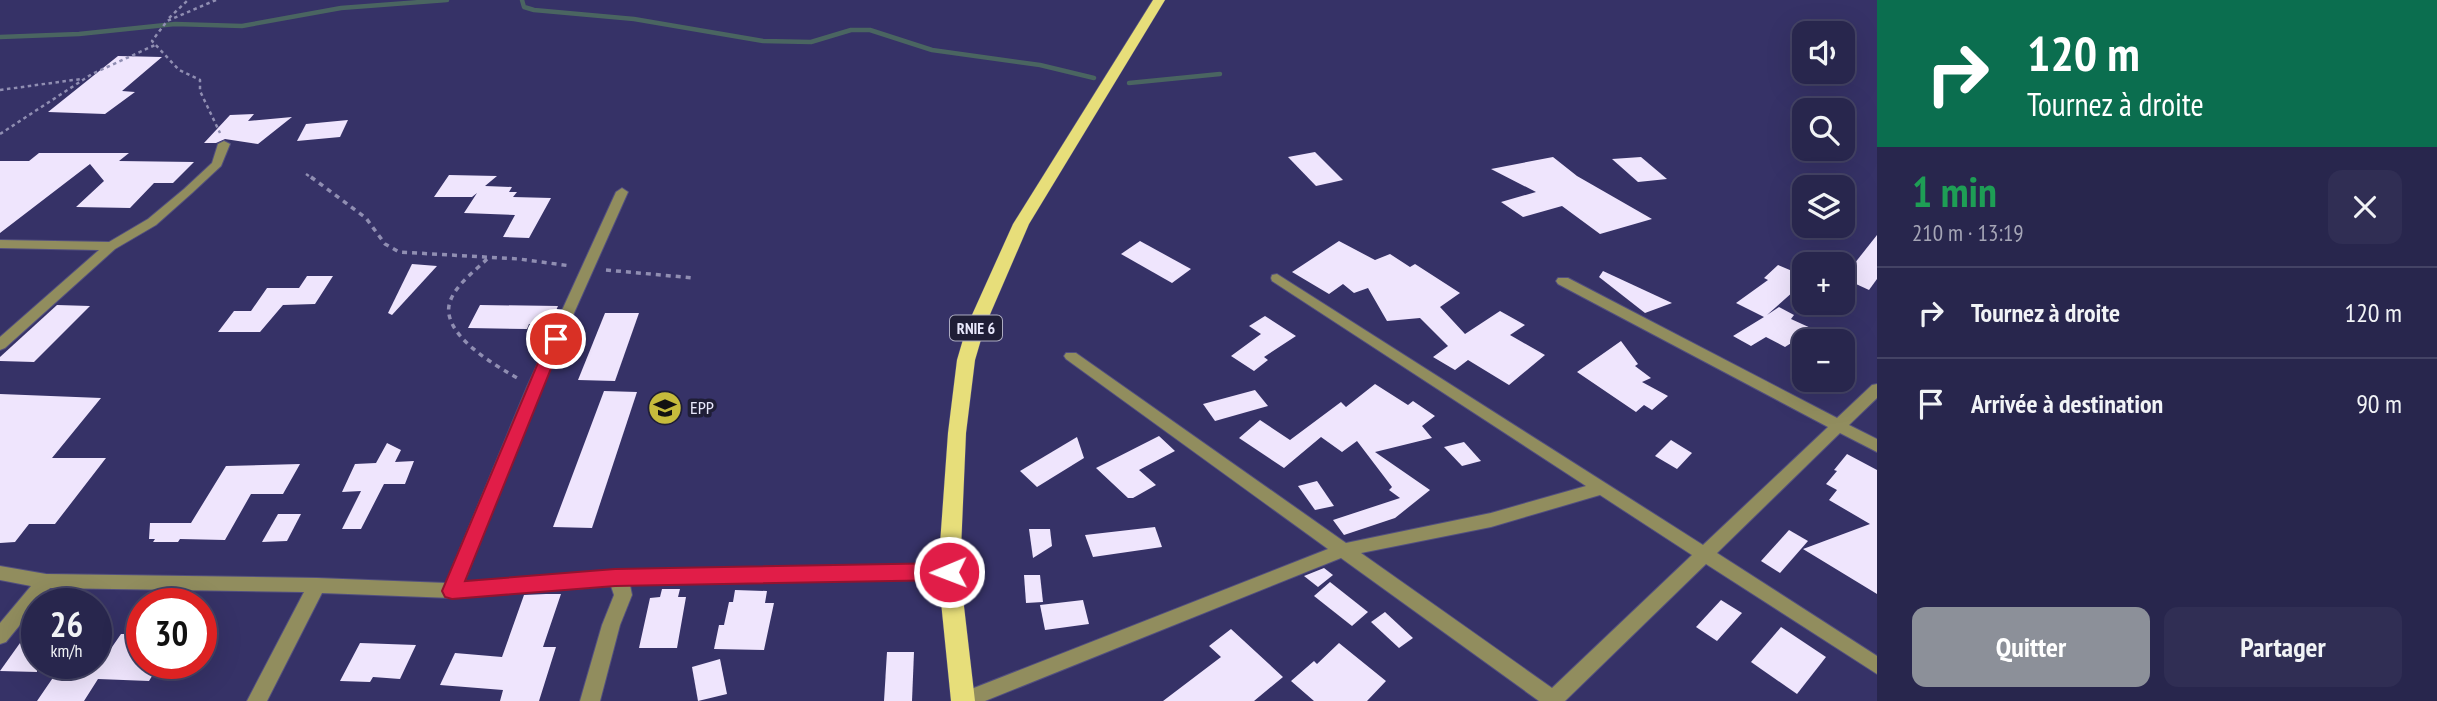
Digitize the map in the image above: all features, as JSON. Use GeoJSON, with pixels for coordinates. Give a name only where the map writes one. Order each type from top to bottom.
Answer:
{"type":"FeatureCollection","features":[{"type":"Feature","properties":{"kind":"main road","name":"RNIE 6"},"geometry":{"type":"LineString","coordinates":[[963,701],[949,572],[961,390],[976,326],[1021,224],[1132,47],[1158,0]]}},
{"type":"Feature","properties":{"kind":"street"},"geometry":{"type":"LineString","coordinates":[[0,345],[111,246],[152,222],[188,191],[217,164],[224,144]]}},
{"type":"Feature","properties":{"kind":"street"},"geometry":{"type":"LineString","coordinates":[[452,591],[534,387],[622,191]]}},
{"type":"Feature","properties":{"kind":"street"},"geometry":{"type":"LineString","coordinates":[[0,244],[111,246]]}},
{"type":"Feature","properties":{"kind":"street"},"geometry":{"type":"LineString","coordinates":[[1277,278],[1877,666]]}},
{"type":"Feature","properties":{"kind":"street"},"geometry":{"type":"LineString","coordinates":[[1563,281],[1877,446]]}},
{"type":"Feature","properties":{"kind":"street"},"geometry":{"type":"LineString","coordinates":[[1071,356],[1552,701],[1877,388]]}},
{"type":"Feature","properties":{"kind":"street"},"geometry":{"type":"LineString","coordinates":[[963,701],[1344,550],[1491,520],[1602,488]]}},
{"type":"Feature","properties":{"kind":"street"},"geometry":{"type":"LineString","coordinates":[[0,573],[46,580],[317,585],[452,591],[615,578],[949,572]]}},
{"type":"Feature","properties":{"kind":"street"},"geometry":{"type":"LineString","coordinates":[[590,701],[611,625],[623,595],[622,586],[615,578]]}},
{"type":"Feature","properties":{"kind":"street"},"geometry":{"type":"LineString","coordinates":[[0,636],[46,580]]}},
{"type":"Feature","properties":{"kind":"street"},"geometry":{"type":"LineString","coordinates":[[257,701],[317,585]]}},
{"type":"Feature","properties":{"kind":"path"},"geometry":{"type":"LineString","coordinates":[[188,0],[152,41],[179,70],[200,80],[200,91],[224,144]]}},
{"type":"Feature","properties":{"kind":"path"},"geometry":{"type":"LineString","coordinates":[[167,21],[216,0]]}},
{"type":"Feature","properties":{"kind":"path"},"geometry":{"type":"LineString","coordinates":[[0,134],[83,79],[155,45]]}},
{"type":"Feature","properties":{"kind":"path"},"geometry":{"type":"LineString","coordinates":[[0,90],[83,79]]}},
{"type":"Feature","properties":{"kind":"path"},"geometry":{"type":"LineString","coordinates":[[306,174],[366,218],[385,244],[398,252],[519,259],[694,278]]}},
{"type":"Feature","properties":{"kind":"path"},"geometry":{"type":"LineString","coordinates":[[487,259],[451,298],[447,309],[454,332],[501,369],[534,387]]}},
{"type":"Feature","properties":{"kind":"building"},"geometry":{"type":"Polygon","coordinates":[[[118,56],[162,57],[122,91],[135,92],[105,114],[48,112],[118,56]]]}},
{"type":"Feature","properties":{"kind":"building"},"geometry":{"type":"Polygon","coordinates":[[[254,114],[248,121],[292,117],[258,144],[225,139],[216,143],[204,143],[230,115],[254,114]]]}},
{"type":"Feature","properties":{"kind":"building"},"geometry":{"type":"Polygon","coordinates":[[[348,120],[340,137],[297,141],[306,124],[348,120]]]}},
{"type":"Feature","properties":{"kind":"building"},"geometry":{"type":"Polygon","coordinates":[[[1315,152],[1343,180],[1316,186],[1288,157],[1315,152]]]}},
{"type":"Feature","properties":{"kind":"building"},"geometry":{"type":"Polygon","coordinates":[[[39,153],[129,153],[119,161],[194,162],[173,183],[154,183],[130,208],[76,207],[104,181],[90,164],[0,233],[0,161],[29,161],[39,153]]]}},
{"type":"Feature","properties":{"kind":"building"},"geometry":{"type":"Polygon","coordinates":[[[1553,157],[1577,176],[1652,219],[1600,234],[1562,206],[1523,217],[1501,202],[1536,192],[1491,169],[1553,157]]]}},
{"type":"Feature","properties":{"kind":"building"},"geometry":{"type":"Polygon","coordinates":[[[1641,157],[1667,179],[1638,182],[1612,159],[1641,157]]]}},
{"type":"Feature","properties":{"kind":"building"},"geometry":{"type":"Polygon","coordinates":[[[449,175],[497,176],[485,186],[512,187],[509,192],[517,192],[513,197],[551,198],[529,238],[503,237],[515,215],[464,213],[477,193],[472,197],[434,197],[449,175]]]}},
{"type":"Feature","properties":{"kind":"building"},"geometry":{"type":"Polygon","coordinates":[[[1877,235],[1877,279],[1869,290],[1855,284],[1855,263],[1877,235]]]}},
{"type":"Feature","properties":{"kind":"building"},"geometry":{"type":"Polygon","coordinates":[[[1140,241],[1191,269],[1172,283],[1121,254],[1140,241]]]}},
{"type":"Feature","properties":{"kind":"building"},"geometry":{"type":"Polygon","coordinates":[[[1339,241],[1375,260],[1390,254],[1410,267],[1415,264],[1460,293],[1440,307],[1465,334],[1500,311],[1525,325],[1510,335],[1545,355],[1509,385],[1468,360],[1455,370],[1433,357],[1448,346],[1420,318],[1387,321],[1368,288],[1354,293],[1343,284],[1329,294],[1292,272],[1339,241]]]}},
{"type":"Feature","properties":{"kind":"building"},"geometry":{"type":"Polygon","coordinates":[[[412,264],[437,266],[392,315],[388,313],[412,264]]]}},
{"type":"Feature","properties":{"kind":"building"},"geometry":{"type":"Polygon","coordinates":[[[1778,265],[1792,271],[1792,293],[1767,315],[1779,307],[1794,315],[1791,319],[1813,329],[1792,329],[1792,342],[1785,347],[1766,337],[1751,346],[1733,336],[1764,317],[1736,303],[1768,280],[1764,278],[1778,265]]]}},
{"type":"Feature","properties":{"kind":"building"},"geometry":{"type":"Polygon","coordinates":[[[1603,271],[1672,303],[1645,313],[1599,277],[1603,271]]]}},
{"type":"Feature","properties":{"kind":"building"},"geometry":{"type":"Polygon","coordinates":[[[307,276],[333,276],[315,304],[283,305],[260,332],[218,332],[234,311],[251,311],[267,288],[299,288],[307,276]]]}},
{"type":"Feature","properties":{"kind":"building"},"geometry":{"type":"Polygon","coordinates":[[[57,305],[90,306],[34,362],[0,361],[0,357],[57,305]]]}},
{"type":"Feature","properties":{"kind":"building"},"geometry":{"type":"Polygon","coordinates":[[[480,305],[558,306],[550,324],[529,324],[527,329],[468,328],[480,305]]]}},
{"type":"Feature","properties":{"kind":"building"},"geometry":{"type":"Polygon","coordinates":[[[605,313],[639,313],[615,381],[578,380],[605,313]]]}},
{"type":"Feature","properties":{"kind":"building"},"geometry":{"type":"Polygon","coordinates":[[[1265,316],[1296,336],[1264,357],[1268,360],[1254,371],[1231,356],[1261,334],[1249,326],[1265,316]]]}},
{"type":"Feature","properties":{"kind":"building"},"geometry":{"type":"Polygon","coordinates":[[[1621,341],[1638,364],[1635,366],[1651,378],[1642,382],[1668,396],[1652,410],[1644,405],[1636,412],[1577,372],[1621,341]]]}},
{"type":"Feature","properties":{"kind":"building"},"geometry":{"type":"Polygon","coordinates":[[[1375,384],[1408,405],[1413,401],[1435,416],[1422,426],[1432,438],[1375,452],[1430,490],[1395,518],[1344,535],[1333,520],[1400,498],[1389,490],[1392,487],[1357,441],[1342,452],[1321,437],[1284,468],[1239,438],[1260,420],[1290,440],[1341,402],[1346,407],[1375,384]]]}},
{"type":"Feature","properties":{"kind":"building"},"geometry":{"type":"Polygon","coordinates":[[[1255,390],[1268,406],[1215,421],[1203,404],[1255,390]]]}},
{"type":"Feature","properties":{"kind":"building"},"geometry":{"type":"Polygon","coordinates":[[[604,391],[637,392],[592,528],[553,527],[604,391]]]}},
{"type":"Feature","properties":{"kind":"building"},"geometry":{"type":"Polygon","coordinates":[[[0,394],[101,398],[52,458],[106,458],[55,524],[29,524],[15,542],[0,543],[0,394]]]}},
{"type":"Feature","properties":{"kind":"building"},"geometry":{"type":"Polygon","coordinates":[[[1159,436],[1175,451],[1139,470],[1156,485],[1133,498],[1128,498],[1096,468],[1159,436]]]}},
{"type":"Feature","properties":{"kind":"building"},"geometry":{"type":"Polygon","coordinates":[[[1077,437],[1084,458],[1037,487],[1020,471],[1077,437]]]}},
{"type":"Feature","properties":{"kind":"building"},"geometry":{"type":"Polygon","coordinates":[[[1671,440],[1692,453],[1677,469],[1655,456],[1671,440]]]}},
{"type":"Feature","properties":{"kind":"building"},"geometry":{"type":"Polygon","coordinates":[[[1464,442],[1481,461],[1462,466],[1444,447],[1464,442]]]}},
{"type":"Feature","properties":{"kind":"building"},"geometry":{"type":"Polygon","coordinates":[[[387,443],[401,450],[395,462],[414,461],[405,484],[384,484],[361,529],[342,529],[361,491],[342,492],[355,464],[376,463],[387,443]]]}},
{"type":"Feature","properties":{"kind":"building"},"geometry":{"type":"Polygon","coordinates":[[[1847,454],[1877,470],[1877,594],[1803,549],[1870,524],[1829,500],[1837,490],[1826,484],[1847,454]]]}},
{"type":"Feature","properties":{"kind":"building"},"geometry":{"type":"Polygon","coordinates":[[[300,464],[283,494],[251,494],[225,540],[180,539],[178,542],[153,542],[155,539],[149,539],[150,523],[191,523],[226,466],[300,464]]]}},
{"type":"Feature","properties":{"kind":"building"},"geometry":{"type":"Polygon","coordinates":[[[1317,481],[1334,506],[1315,510],[1298,486],[1317,481]]]}},
{"type":"Feature","properties":{"kind":"building"},"geometry":{"type":"Polygon","coordinates":[[[278,514],[301,514],[287,541],[262,542],[278,514]]]}},
{"type":"Feature","properties":{"kind":"building"},"geometry":{"type":"Polygon","coordinates":[[[1155,527],[1162,547],[1093,557],[1085,535],[1155,527]]]}},
{"type":"Feature","properties":{"kind":"building"},"geometry":{"type":"Polygon","coordinates":[[[1029,529],[1050,529],[1052,546],[1033,558],[1029,529]]]}},
{"type":"Feature","properties":{"kind":"building"},"geometry":{"type":"Polygon","coordinates":[[[1789,530],[1808,541],[1780,573],[1761,561],[1789,530]]]}},
{"type":"Feature","properties":{"kind":"building"},"geometry":{"type":"Polygon","coordinates":[[[1324,568],[1333,575],[1318,587],[1304,576],[1324,568]]]}},
{"type":"Feature","properties":{"kind":"building"},"geometry":{"type":"Polygon","coordinates":[[[1024,575],[1040,575],[1043,602],[1026,603],[1024,575]]]}},
{"type":"Feature","properties":{"kind":"building"},"geometry":{"type":"Polygon","coordinates":[[[1330,582],[1368,612],[1352,626],[1314,596],[1330,582]]]}},
{"type":"Feature","properties":{"kind":"building"},"geometry":{"type":"Polygon","coordinates":[[[662,589],[680,589],[678,597],[686,597],[677,648],[639,648],[650,598],[660,597],[662,589]]]}},
{"type":"Feature","properties":{"kind":"building"},"geometry":{"type":"Polygon","coordinates":[[[735,590],[767,591],[765,603],[774,603],[764,650],[714,649],[719,625],[724,625],[729,602],[733,602],[735,590]]]}},
{"type":"Feature","properties":{"kind":"building"},"geometry":{"type":"Polygon","coordinates":[[[561,594],[543,647],[556,647],[539,701],[500,701],[503,690],[440,685],[455,653],[502,657],[524,595],[561,594]]]}},
{"type":"Feature","properties":{"kind":"building"},"geometry":{"type":"Polygon","coordinates":[[[1083,600],[1089,624],[1045,630],[1040,605],[1083,600]]]}},
{"type":"Feature","properties":{"kind":"building"},"geometry":{"type":"Polygon","coordinates":[[[1721,600],[1742,613],[1717,641],[1696,627],[1721,600]]]}},
{"type":"Feature","properties":{"kind":"building"},"geometry":{"type":"Polygon","coordinates":[[[1385,612],[1413,638],[1399,648],[1371,622],[1385,612]]]}},
{"type":"Feature","properties":{"kind":"building"},"geometry":{"type":"Polygon","coordinates":[[[1781,627],[1826,657],[1797,694],[1751,662],[1781,627]]]}},
{"type":"Feature","properties":{"kind":"building"},"geometry":{"type":"Polygon","coordinates":[[[1231,629],[1283,677],[1254,701],[1163,701],[1221,657],[1209,646],[1231,629]]]}},
{"type":"Feature","properties":{"kind":"building"},"geometry":{"type":"Polygon","coordinates":[[[121,634],[126,634],[126,679],[150,679],[149,681],[98,679],[112,679],[112,647],[121,634]]]}},
{"type":"Feature","properties":{"kind":"building"},"geometry":{"type":"Polygon","coordinates":[[[20,643],[21,643],[21,672],[0,671],[20,643]]]}},
{"type":"Feature","properties":{"kind":"building"},"geometry":{"type":"Polygon","coordinates":[[[360,643],[416,645],[400,679],[373,677],[370,682],[340,681],[360,643]]]}},
{"type":"Feature","properties":{"kind":"building"},"geometry":{"type":"Polygon","coordinates":[[[1339,643],[1386,681],[1367,701],[1314,701],[1291,681],[1314,661],[1317,664],[1339,643]]]}},
{"type":"Feature","properties":{"kind":"building"},"geometry":{"type":"Polygon","coordinates":[[[887,652],[914,652],[912,701],[884,701],[887,652]]]}},
{"type":"Feature","properties":{"kind":"building"},"geometry":{"type":"Polygon","coordinates":[[[720,659],[727,694],[698,701],[692,667],[720,659]]]}},
{"type":"Feature","properties":{"kind":"building"},"geometry":{"type":"Polygon","coordinates":[[[52,679],[98,679],[84,701],[37,701],[52,679]]]}},
{"type":"Feature","properties":{"kind":"waterway"},"geometry":{"type":"LineString","coordinates":[[0,37],[79,34],[175,24],[242,26],[341,8],[447,0]]}},
{"type":"Feature","properties":{"kind":"waterway"},"geometry":{"type":"LineString","coordinates":[[522,0],[524,7],[534,10],[634,19],[763,41],[811,42],[851,30],[870,30],[932,50],[1040,65],[1094,78]]}},
{"type":"Feature","properties":{"kind":"waterway"},"geometry":{"type":"LineString","coordinates":[[1129,83],[1220,74]]}},
{"type":"Feature","properties":{"kind":"place","name":"EPP"},"geometry":{"type":"Point","coordinates":[665,408]}},
{"type":"Feature","properties":{"kind":"route"},"geometry":{"type":"LineString","coordinates":[[556,339],[452,591],[615,578],[949,572]]}}]}
